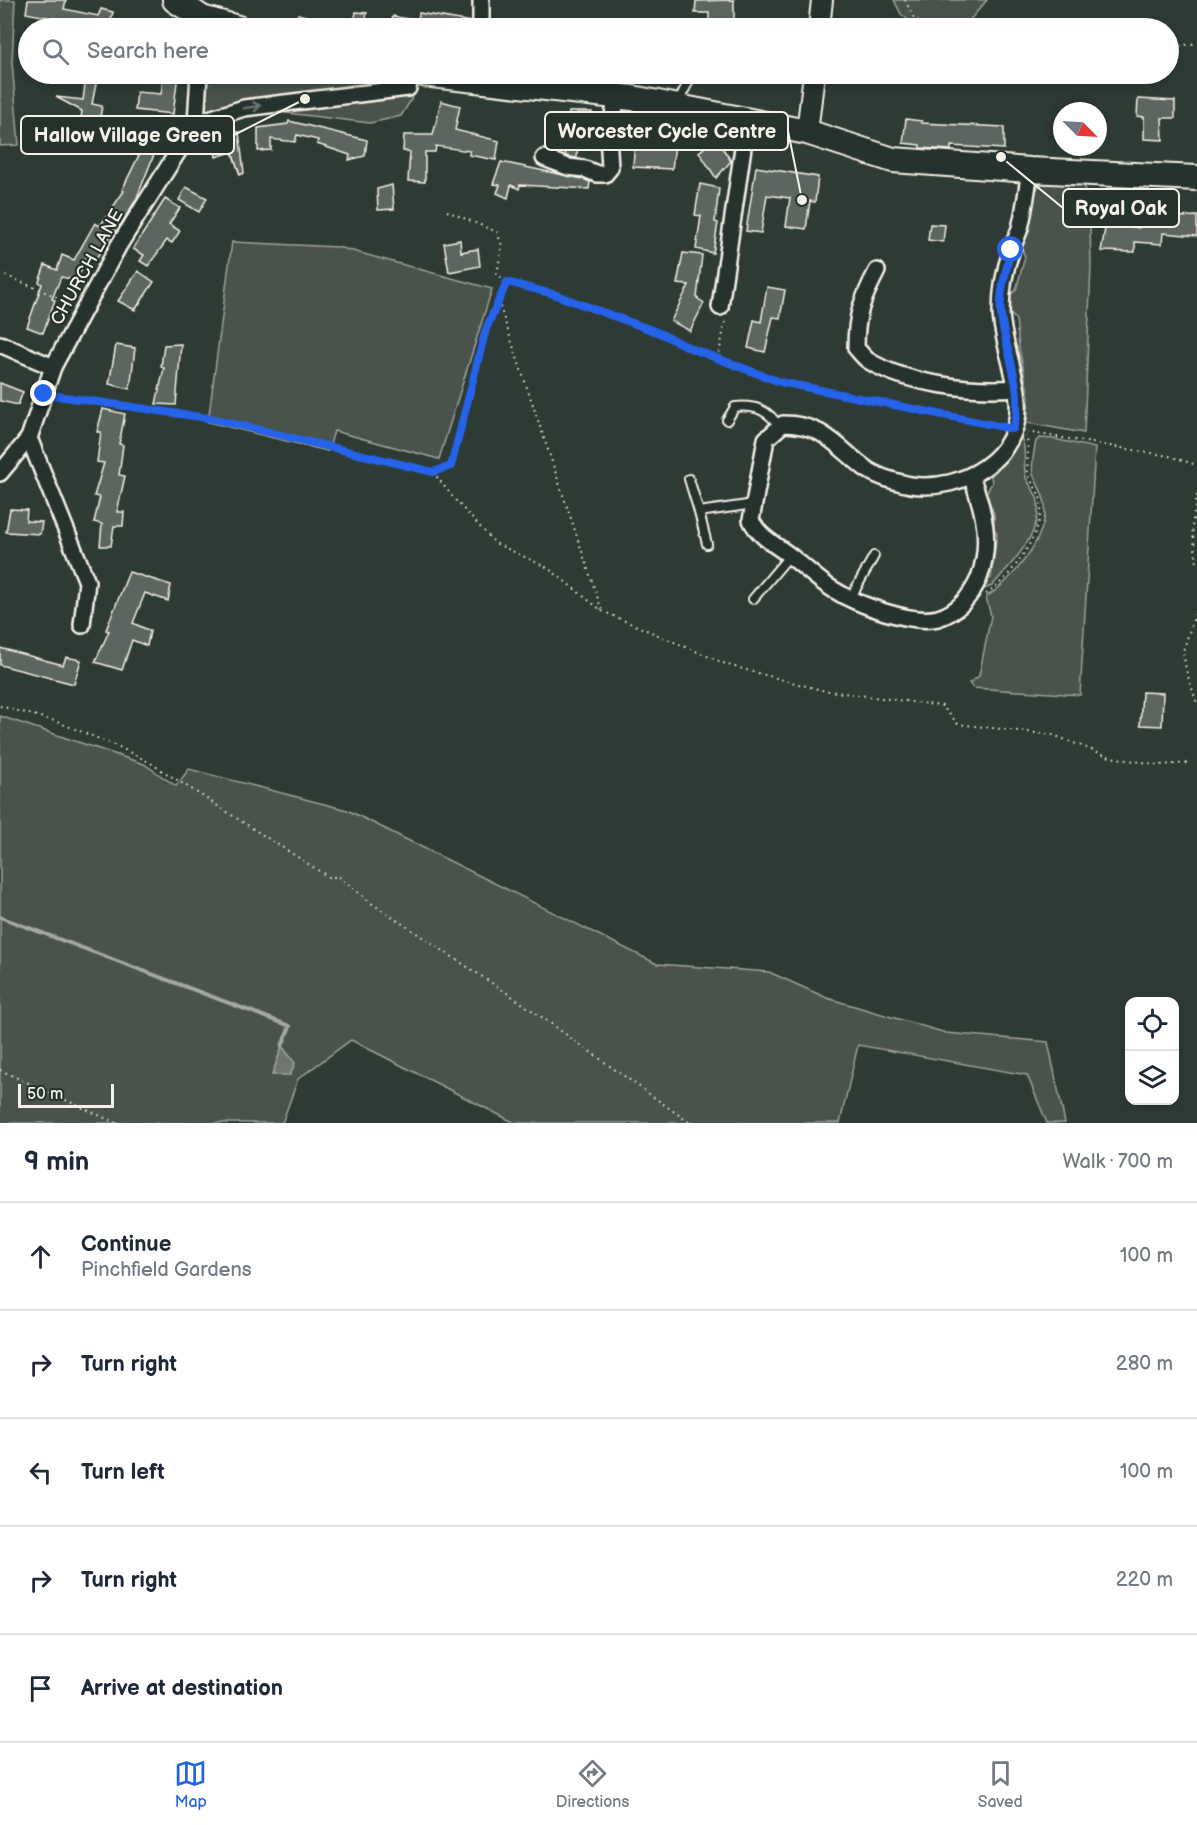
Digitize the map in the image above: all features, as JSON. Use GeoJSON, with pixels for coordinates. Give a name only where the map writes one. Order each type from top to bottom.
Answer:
{"type":"FeatureCollection","features":[{"type":"Feature","properties":{"kind":"main road"},"geometry":{"type":"LineString","coordinates":[[175,0],[196,18]]}},
{"type":"Feature","properties":{"kind":"main road"},"geometry":{"type":"LineString","coordinates":[[532,84],[618,96],[807,132],[893,160],[1030,170],[1197,178]]}},
{"type":"Feature","properties":{"kind":"street"},"geometry":{"type":"LineString","coordinates":[[481,0],[481,18]]}},
{"type":"Feature","properties":{"kind":"street"},"geometry":{"type":"LineString","coordinates":[[820,18],[822,0]]}},
{"type":"Feature","properties":{"kind":"street","name":"CHURCH LANE"},"geometry":{"type":"LineString","coordinates":[[0,474],[29,438],[53,368],[119,245],[196,123],[198,84]]}},
{"type":"Feature","properties":{"kind":"street"},"geometry":{"type":"LineString","coordinates":[[196,123],[244,108],[408,88],[409,84]]}},
{"type":"Feature","properties":{"kind":"street"},"geometry":{"type":"LineString","coordinates":[[807,132],[813,84]]}},
{"type":"Feature","properties":{"kind":"street"},"geometry":{"type":"LineString","coordinates":[[544,158],[602,175],[609,171],[608,133],[618,96]]}},
{"type":"Feature","properties":{"kind":"street"},"geometry":{"type":"LineString","coordinates":[[720,307],[747,120]]}},
{"type":"Feature","properties":{"kind":"street"},"geometry":{"type":"LineString","coordinates":[[971,476],[983,508],[986,528],[982,570],[972,592],[963,604],[937,618],[902,616],[876,610],[850,599],[832,589],[756,530],[751,520],[766,439],[783,424],[798,424],[815,429],[832,439],[867,469],[890,480],[912,485],[935,485],[971,476],[993,462],[1004,449],[1013,429],[1018,403],[1001,312],[1005,273],[1020,229],[1030,170]]}},
{"type":"Feature","properties":{"kind":"street"},"geometry":{"type":"LineString","coordinates":[[877,272],[864,295],[856,323],[856,348],[867,360],[886,370],[944,385],[996,390],[1016,388]]}},
{"type":"Feature","properties":{"kind":"street"},"geometry":{"type":"LineString","coordinates":[[0,344],[53,368]]}},
{"type":"Feature","properties":{"kind":"street"},"geometry":{"type":"LineString","coordinates":[[29,438],[87,582],[82,625]]}},
{"type":"Feature","properties":{"kind":"lane"},"geometry":{"type":"LineString","coordinates":[[678,107],[679,99],[687,84]]}},
{"type":"Feature","properties":{"kind":"lane"},"geometry":{"type":"LineString","coordinates":[[726,420],[735,407],[756,408],[773,416],[779,427]]}},
{"type":"Feature","properties":{"kind":"lane"},"geometry":{"type":"LineString","coordinates":[[689,479],[707,544]]}},
{"type":"Feature","properties":{"kind":"lane"},"geometry":{"type":"LineString","coordinates":[[699,512],[754,504]]}},
{"type":"Feature","properties":{"kind":"lane"},"geometry":{"type":"LineString","coordinates":[[753,599],[790,555]]}},
{"type":"Feature","properties":{"kind":"lane"},"geometry":{"type":"LineString","coordinates":[[850,599],[874,556]]}},
{"type":"Feature","properties":{"kind":"path"},"geometry":{"type":"LineString","coordinates":[[905,0],[914,18]]}},
{"type":"Feature","properties":{"kind":"path"},"geometry":{"type":"LineString","coordinates":[[1179,46],[1197,43]]}},
{"type":"Feature","properties":{"kind":"path"},"geometry":{"type":"LineString","coordinates":[[447,212],[497,232],[502,246],[497,274],[507,282],[553,294],[657,332],[718,359],[780,382],[1013,429]]}},
{"type":"Feature","properties":{"kind":"path"},"geometry":{"type":"LineString","coordinates":[[0,273],[85,309]]}},
{"type":"Feature","properties":{"kind":"path"},"geometry":{"type":"LineString","coordinates":[[44,394],[214,419],[433,472],[451,466],[486,329],[507,282]]}},
{"type":"Feature","properties":{"kind":"path"},"geometry":{"type":"LineString","coordinates":[[498,301],[602,611]]}},
{"type":"Feature","properties":{"kind":"path"},"geometry":{"type":"LineString","coordinates":[[718,359],[727,313],[720,307]]}},
{"type":"Feature","properties":{"kind":"path"},"geometry":{"type":"LineString","coordinates":[[972,592],[986,594],[994,589],[1022,556],[1039,525],[1041,498],[1028,473],[1027,439],[1023,431],[1168,456],[1197,465]]}},
{"type":"Feature","properties":{"kind":"path"},"geometry":{"type":"LineString","coordinates":[[433,472],[495,543],[548,568],[602,611],[728,665],[820,690],[942,706],[958,724],[1053,735],[1110,757],[1160,765],[1188,763]]}},
{"type":"Feature","properties":{"kind":"path"},"geometry":{"type":"LineString","coordinates":[[1197,495],[1192,526],[1197,563]]}},
{"type":"Feature","properties":{"kind":"path"},"geometry":{"type":"LineString","coordinates":[[1197,608],[1183,651],[1185,669],[1197,704]]}},
{"type":"Feature","properties":{"kind":"path"},"geometry":{"type":"LineString","coordinates":[[0,706],[55,721],[117,746],[149,762],[330,878],[338,876],[371,903],[509,995],[690,1123]]}},
{"type":"Feature","properties":{"kind":"path"},"geometry":{"type":"LineString","coordinates":[[0,1070],[116,1123]]}},
{"type":"Feature","properties":{"kind":"shaded area"},"geometry":{"type":"Polygon","coordinates":[[[0,0],[15,0],[12,62],[19,145],[0,146],[0,0]]]}},
{"type":"Feature","properties":{"kind":"shaded area"},"geometry":{"type":"Polygon","coordinates":[[[894,0],[987,0],[972,18],[906,18],[901,14],[894,0]]]}},
{"type":"Feature","properties":{"kind":"shaded area"},"geometry":{"type":"Polygon","coordinates":[[[201,84],[407,84],[417,90],[401,116],[370,123],[244,108],[196,123],[201,84]]]}},
{"type":"Feature","properties":{"kind":"shaded area"},"geometry":{"type":"Polygon","coordinates":[[[1048,181],[1084,183],[1090,224],[1091,266],[1084,433],[1027,423],[1029,397],[1016,320],[1010,313],[1011,294],[1016,290],[1025,257],[1022,248],[1031,218],[1034,193],[1041,183],[1048,181]]]}},
{"type":"Feature","properties":{"kind":"shaded area"},"geometry":{"type":"Polygon","coordinates":[[[232,242],[338,247],[492,289],[439,459],[334,431],[328,451],[208,422],[232,242]]]}},
{"type":"Feature","properties":{"kind":"shaded area"},"geometry":{"type":"Polygon","coordinates":[[[1020,436],[1024,446],[1026,477],[1038,502],[1038,514],[1024,548],[992,586],[984,589],[986,581],[991,578],[997,534],[994,528],[994,514],[986,493],[992,483],[991,476],[1011,456],[1020,436]]]}},
{"type":"Feature","properties":{"kind":"shaded area"},"geometry":{"type":"Polygon","coordinates":[[[1040,438],[1095,448],[1080,695],[973,688],[969,683],[979,676],[991,616],[986,597],[1017,569],[1035,544],[1041,531],[1045,505],[1032,466],[1036,441],[1040,438]]]}},
{"type":"Feature","properties":{"kind":"shaded area"},"geometry":{"type":"Polygon","coordinates":[[[0,716],[144,764],[176,786],[189,769],[347,810],[657,964],[769,972],[827,998],[946,1033],[1048,1042],[1065,1123],[1047,1123],[1027,1075],[858,1045],[840,1123],[515,1123],[351,1040],[298,1079],[282,1123],[0,1123],[0,716]]]}},
{"type":"Feature","properties":{"kind":"shaded area"},"geometry":{"type":"Polygon","coordinates":[[[282,1046],[295,1063],[290,1075],[272,1075],[282,1046]]]}},
{"type":"Feature","properties":{"kind":"building"},"geometry":{"type":"Polygon","coordinates":[[[28,0],[66,0],[64,9],[98,16],[101,9],[113,12],[112,18],[53,18],[26,13],[28,0]]]}},
{"type":"Feature","properties":{"kind":"building"},"geometry":{"type":"Polygon","coordinates":[[[734,0],[734,18],[709,18],[709,13],[695,13],[696,1],[734,0]]]}},
{"type":"Feature","properties":{"kind":"building"},"geometry":{"type":"Polygon","coordinates":[[[356,12],[367,13],[366,18],[355,18],[356,12]]]}},
{"type":"Feature","properties":{"kind":"building"},"geometry":{"type":"Polygon","coordinates":[[[419,13],[448,18],[418,18],[419,13]]]}},
{"type":"Feature","properties":{"kind":"building"},"geometry":{"type":"Polygon","coordinates":[[[298,14],[313,18],[297,18],[298,14]]]}},
{"type":"Feature","properties":{"kind":"building"},"geometry":{"type":"Polygon","coordinates":[[[85,84],[96,84],[92,104],[102,106],[98,128],[83,126],[85,119],[81,118],[82,111],[56,97],[83,100],[85,84]]]}},
{"type":"Feature","properties":{"kind":"building"},"geometry":{"type":"Polygon","coordinates":[[[162,84],[177,84],[173,114],[135,110],[137,92],[161,94],[162,84]]]}},
{"type":"Feature","properties":{"kind":"building"},"geometry":{"type":"Polygon","coordinates":[[[1138,99],[1175,101],[1175,118],[1162,118],[1163,140],[1144,139],[1144,117],[1137,116],[1138,99]]]}},
{"type":"Feature","properties":{"kind":"building"},"geometry":{"type":"Polygon","coordinates":[[[441,101],[460,106],[455,130],[499,141],[496,160],[469,155],[470,151],[436,146],[435,152],[425,152],[425,182],[408,181],[410,152],[403,151],[404,135],[433,135],[441,101]]]}},
{"type":"Feature","properties":{"kind":"building"},"geometry":{"type":"Polygon","coordinates":[[[569,112],[592,112],[589,136],[578,136],[577,158],[565,156],[566,152],[563,152],[569,112]]]}},
{"type":"Feature","properties":{"kind":"building"},"geometry":{"type":"Polygon","coordinates":[[[906,119],[922,121],[921,123],[1004,127],[1004,149],[951,146],[951,150],[920,148],[920,145],[903,143],[906,119]]]}},
{"type":"Feature","properties":{"kind":"building"},"geometry":{"type":"Polygon","coordinates":[[[289,121],[367,140],[365,156],[349,160],[350,155],[317,144],[318,140],[297,135],[295,142],[271,139],[271,150],[258,151],[258,128],[288,124],[289,121]]]}},
{"type":"Feature","properties":{"kind":"building"},"geometry":{"type":"Polygon","coordinates":[[[239,132],[244,173],[240,175],[232,152],[216,157],[213,137],[239,132]]]}},
{"type":"Feature","properties":{"kind":"building"},"geometry":{"type":"Polygon","coordinates":[[[716,138],[731,161],[716,178],[699,152],[716,138]]]}},
{"type":"Feature","properties":{"kind":"building"},"geometry":{"type":"Polygon","coordinates":[[[635,139],[675,144],[672,169],[633,167],[635,139]]]}},
{"type":"Feature","properties":{"kind":"building"},"geometry":{"type":"Polygon","coordinates":[[[145,143],[157,147],[136,200],[116,232],[114,230],[95,260],[87,256],[77,280],[61,277],[52,299],[55,300],[43,333],[27,327],[42,284],[39,282],[45,265],[57,270],[62,255],[74,260],[95,223],[100,226],[124,191],[122,190],[145,143]]]}},
{"type":"Feature","properties":{"kind":"building"},"geometry":{"type":"Polygon","coordinates":[[[501,162],[583,179],[590,182],[589,189],[520,185],[519,189],[511,185],[508,198],[497,193],[500,185],[493,184],[501,162]]]}},
{"type":"Feature","properties":{"kind":"building"},"geometry":{"type":"Polygon","coordinates":[[[756,167],[818,177],[815,202],[810,201],[806,229],[786,226],[790,198],[767,195],[761,233],[746,231],[756,167]]]}},
{"type":"Feature","properties":{"kind":"building"},"geometry":{"type":"Polygon","coordinates":[[[700,184],[719,188],[715,222],[718,223],[713,253],[696,249],[701,216],[695,215],[700,184]]]}},
{"type":"Feature","properties":{"kind":"building"},"geometry":{"type":"Polygon","coordinates":[[[392,185],[394,209],[378,210],[377,189],[392,185]]]}},
{"type":"Feature","properties":{"kind":"building"},"geometry":{"type":"Polygon","coordinates":[[[186,187],[207,198],[199,212],[179,200],[186,187]]]}},
{"type":"Feature","properties":{"kind":"building"},"geometry":{"type":"Polygon","coordinates":[[[165,199],[180,208],[169,224],[180,231],[172,243],[167,240],[148,266],[140,261],[144,255],[133,249],[165,199]]]}},
{"type":"Feature","properties":{"kind":"building"},"geometry":{"type":"Polygon","coordinates":[[[1140,212],[1178,217],[1197,216],[1197,236],[1163,233],[1162,244],[1135,242],[1135,252],[1101,251],[1106,223],[1139,228],[1140,212]]]}},
{"type":"Feature","properties":{"kind":"building"},"geometry":{"type":"Polygon","coordinates":[[[930,224],[945,225],[943,242],[928,240],[930,224]]]}},
{"type":"Feature","properties":{"kind":"building"},"geometry":{"type":"Polygon","coordinates":[[[460,240],[461,252],[478,249],[480,266],[449,272],[444,243],[460,240]]]}},
{"type":"Feature","properties":{"kind":"building"},"geometry":{"type":"Polygon","coordinates":[[[683,253],[702,255],[697,298],[704,303],[690,331],[671,321],[689,285],[677,284],[683,253]]]}},
{"type":"Feature","properties":{"kind":"building"},"geometry":{"type":"Polygon","coordinates":[[[138,271],[154,282],[135,310],[118,301],[138,271]]]}},
{"type":"Feature","properties":{"kind":"building"},"geometry":{"type":"Polygon","coordinates":[[[767,287],[785,290],[780,318],[773,317],[765,352],[748,348],[754,320],[761,322],[767,287]]]}},
{"type":"Feature","properties":{"kind":"building"},"geometry":{"type":"Polygon","coordinates":[[[181,344],[176,405],[156,404],[164,368],[161,367],[164,345],[181,344]]]}},
{"type":"Feature","properties":{"kind":"building"},"geometry":{"type":"Polygon","coordinates":[[[116,345],[135,348],[130,389],[109,384],[116,345]]]}},
{"type":"Feature","properties":{"kind":"building"},"geometry":{"type":"Polygon","coordinates":[[[0,383],[23,392],[18,405],[0,401],[0,383]]]}},
{"type":"Feature","properties":{"kind":"building"},"geometry":{"type":"Polygon","coordinates":[[[103,409],[125,414],[119,444],[123,445],[119,475],[125,476],[117,512],[124,512],[123,526],[114,526],[111,546],[100,546],[102,524],[94,522],[100,497],[94,496],[104,463],[97,462],[101,432],[97,432],[103,409]]]}},
{"type":"Feature","properties":{"kind":"building"},"geometry":{"type":"Polygon","coordinates":[[[10,509],[27,510],[26,521],[42,522],[40,534],[6,532],[10,509]]]}},
{"type":"Feature","properties":{"kind":"building"},"geometry":{"type":"Polygon","coordinates":[[[129,572],[171,585],[168,601],[145,593],[133,623],[150,631],[147,646],[132,640],[122,670],[95,662],[109,631],[106,630],[129,572]]]}},
{"type":"Feature","properties":{"kind":"building"},"geometry":{"type":"Polygon","coordinates":[[[0,648],[63,665],[66,657],[81,660],[74,684],[0,665],[0,648]]]}},
{"type":"Feature","properties":{"kind":"building"},"geometry":{"type":"Polygon","coordinates":[[[1142,692],[1163,693],[1162,726],[1140,725],[1142,692]]]}},
{"type":"Feature","properties":{"kind":"waterway"},"geometry":{"type":"LineString","coordinates":[[0,917],[290,1026],[282,1046]]}},
{"type":"Feature","properties":{"kind":"place","name":"Hallow Village Green"},"geometry":{"type":"Point","coordinates":[305,99]}},
{"type":"Feature","properties":{"kind":"place","name":"Royal Oak"},"geometry":{"type":"Point","coordinates":[1001,157]}},
{"type":"Feature","properties":{"kind":"place","name":"Worcester Cycle Centre"},"geometry":{"type":"Point","coordinates":[802,200]}},
{"type":"Feature","properties":{"kind":"route"},"geometry":{"type":"LineString","coordinates":[[44,394],[214,419],[433,472],[451,466],[486,329],[507,282],[553,294],[657,332],[690,348],[780,382],[1013,429],[1017,418],[1018,403],[1014,370],[1007,350],[1001,312],[1005,273],[1011,250]]}}]}
